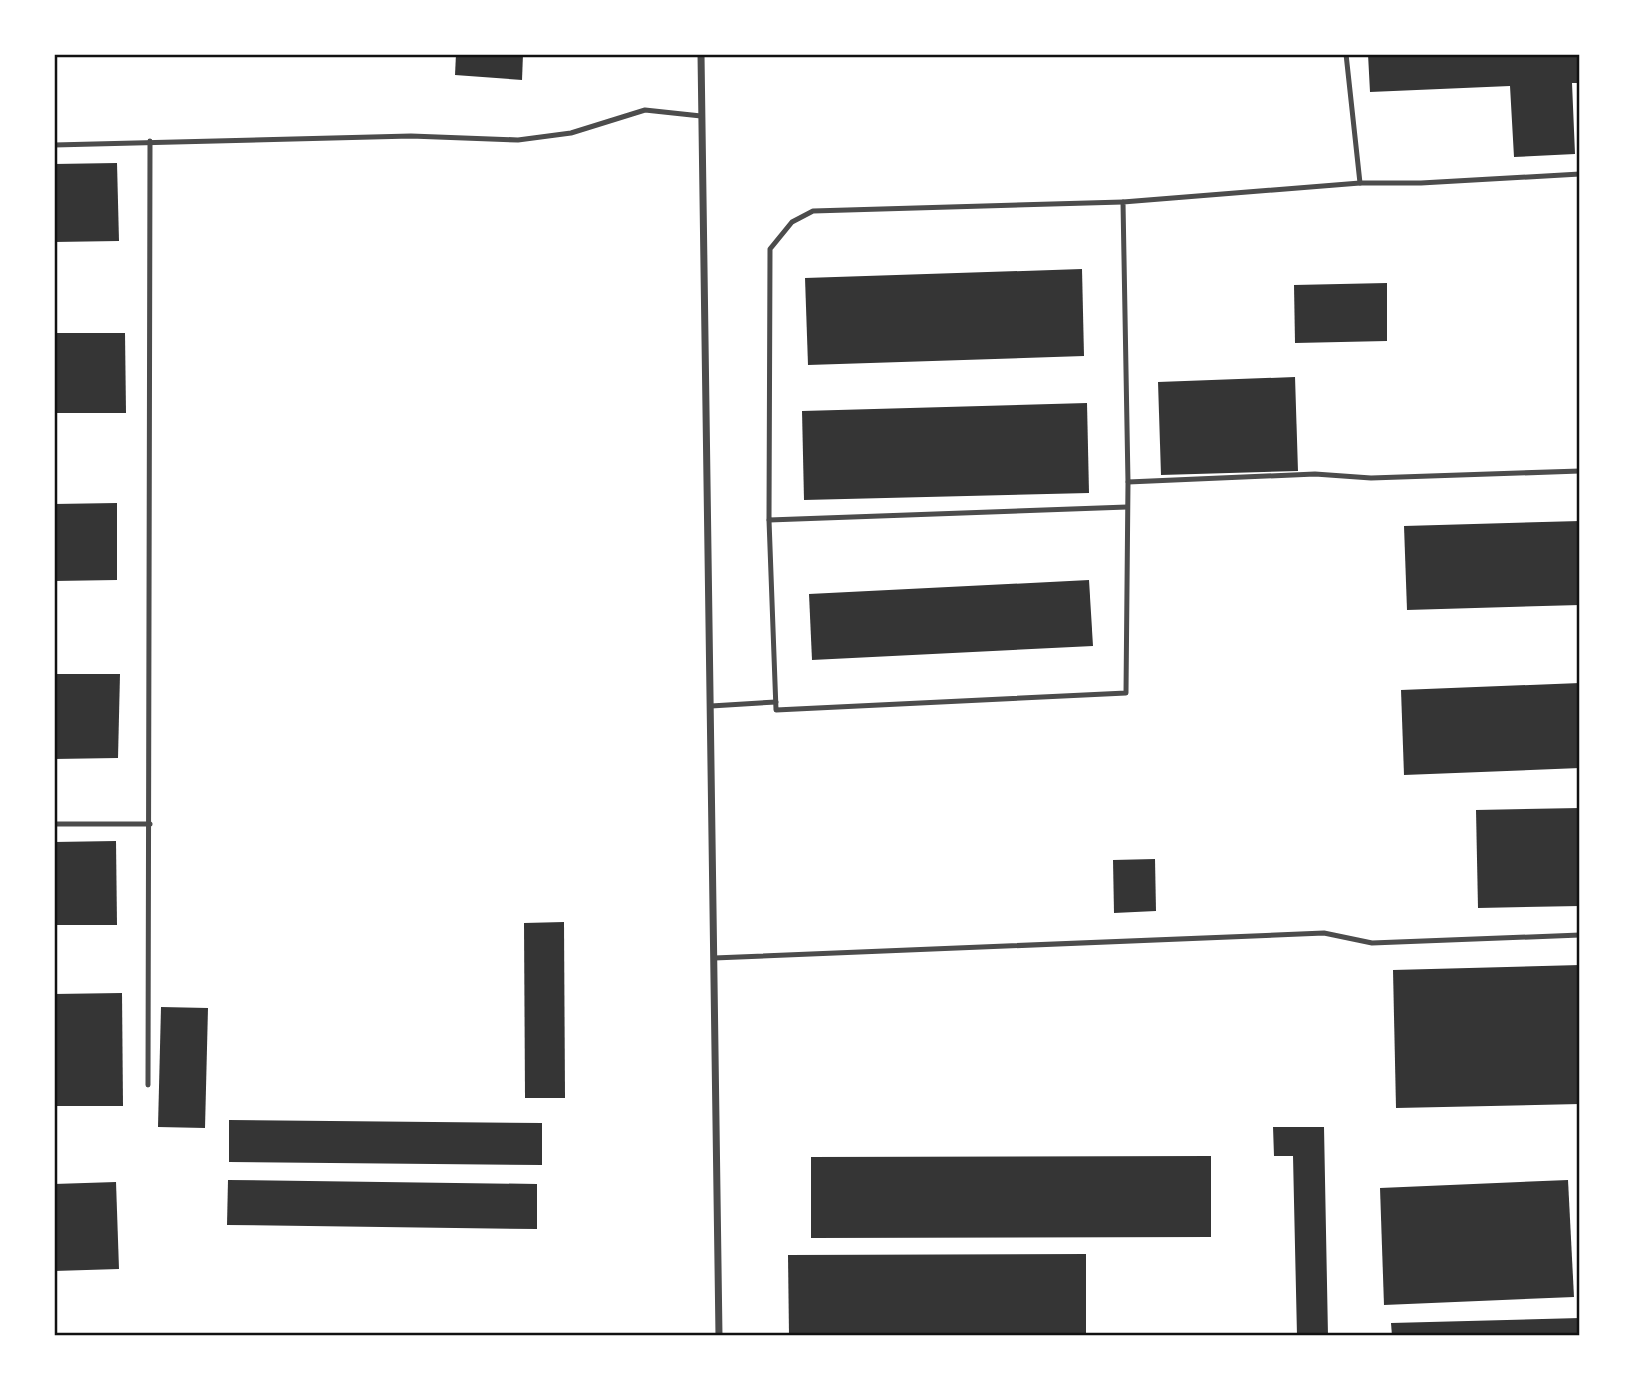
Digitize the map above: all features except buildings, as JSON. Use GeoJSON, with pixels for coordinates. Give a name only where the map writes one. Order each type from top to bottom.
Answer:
{"type":"FeatureCollection","features":[{"type":"Feature","properties":{"kind":"street"},"geometry":{"type":"LineString","coordinates":[[701,54],[719,1336]]}},
{"type":"Feature","properties":{"kind":"lane"},"geometry":{"type":"LineString","coordinates":[[1346,54],[1360,183]]}},
{"type":"Feature","properties":{"kind":"lane"},"geometry":{"type":"LineString","coordinates":[[54,145],[411,136],[518,140],[571,133],[645,110],[701,116]]}},
{"type":"Feature","properties":{"kind":"lane"},"geometry":{"type":"LineString","coordinates":[[148,1085],[150,141]]}},
{"type":"Feature","properties":{"kind":"lane"},"geometry":{"type":"LineString","coordinates":[[1123,202],[1128,482],[1126,693],[776,710],[769,520],[770,249],[792,222],[813,211],[1123,202],[1360,183],[1421,183],[1580,174]]}},
{"type":"Feature","properties":{"kind":"lane"},"geometry":{"type":"LineString","coordinates":[[1128,482],[1315,474],[1371,478],[1580,471]]}},
{"type":"Feature","properties":{"kind":"lane"},"geometry":{"type":"LineString","coordinates":[[769,520],[1127,508]]}},
{"type":"Feature","properties":{"kind":"lane"},"geometry":{"type":"LineString","coordinates":[[711,705],[776,702]]}},
{"type":"Feature","properties":{"kind":"lane"},"geometry":{"type":"LineString","coordinates":[[54,824],[150,824]]}},
{"type":"Feature","properties":{"kind":"lane"},"geometry":{"type":"LineString","coordinates":[[714,958],[1324,933],[1372,943],[1580,935]]}}]}
